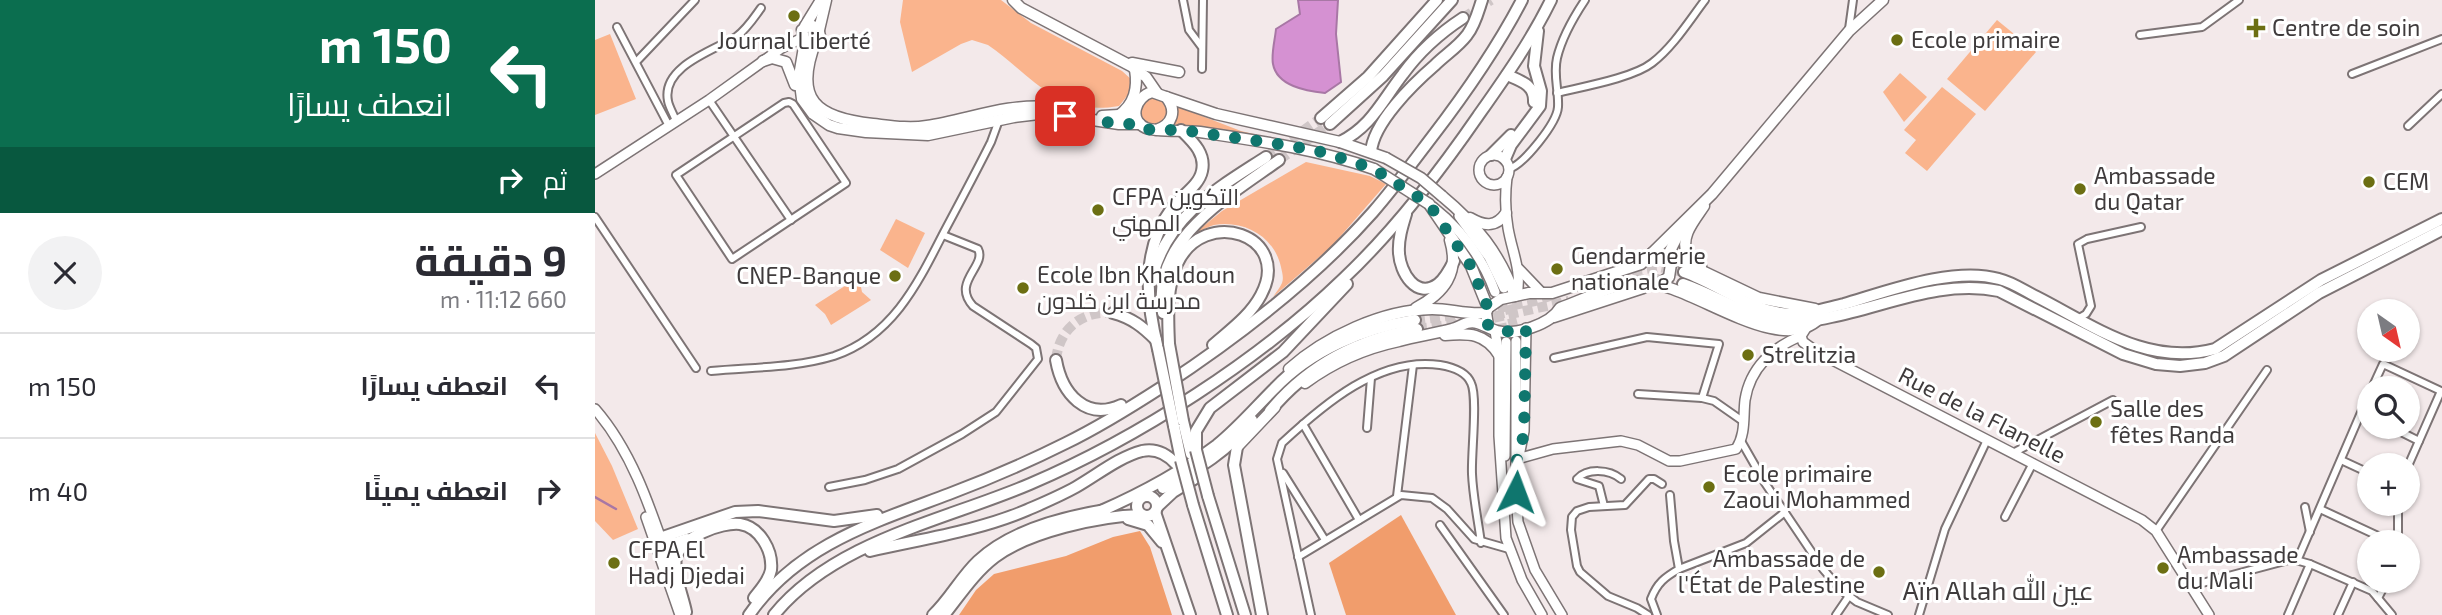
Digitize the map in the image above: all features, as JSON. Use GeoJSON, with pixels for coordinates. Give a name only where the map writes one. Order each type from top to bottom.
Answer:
{"type":"FeatureCollection","features":[{"type":"Feature","properties":{"kind":"highway"},"geometry":{"type":"LineString","coordinates":[[1437,0],[1326,121],[1384,76],[1452,0]]}},
{"type":"Feature","properties":{"kind":"highway"},"geometry":{"type":"LineString","coordinates":[[1371,152],[1376,132],[1392,111],[1468,33],[1482,0]]}},
{"type":"Feature","properties":{"kind":"highway"},"geometry":{"type":"LineString","coordinates":[[750,615],[786,574],[834,540],[858,528],[953,493],[1070,441],[1150,394],[1235,337],[1298,285],[1374,211],[1455,108],[1523,0]]}},
{"type":"Feature","properties":{"kind":"highway"},"geometry":{"type":"LineString","coordinates":[[774,615],[805,585],[844,558],[888,538],[1031,484],[1124,436],[1199,392],[1264,346],[1344,279],[1407,211],[1455,150],[1507,75],[1551,0]]}},
{"type":"Feature","properties":{"kind":"highway"},"geometry":{"type":"LineString","coordinates":[[1340,142],[1369,123],[1421,53],[1463,18]]}},
{"type":"Feature","properties":{"kind":"highway"},"geometry":{"type":"LineString","coordinates":[[1507,168],[1511,145],[1540,106],[1541,91],[1534,72],[1539,22]]}},
{"type":"Feature","properties":{"kind":"highway"},"geometry":{"type":"LineString","coordinates":[[1491,155],[1505,142],[1534,103],[1535,94],[1530,87],[1507,75]]}},
{"type":"Feature","properties":{"kind":"highway"},"geometry":{"type":"LineString","coordinates":[[1181,130],[1201,153],[1202,171],[1198,181],[1166,216],[1154,243],[1148,274],[1150,304],[1227,615]]}},
{"type":"Feature","properties":{"kind":"highway"},"geometry":{"type":"LineString","coordinates":[[1150,304],[1151,279],[1162,247],[1183,217],[1218,188],[1266,157]]}},
{"type":"Feature","properties":{"kind":"highway"},"geometry":{"type":"LineString","coordinates":[[1161,344],[1161,292],[1171,259],[1193,228],[1213,207],[1279,160]]}},
{"type":"Feature","properties":{"kind":"highway"},"geometry":{"type":"LineString","coordinates":[[1407,211],[1400,236],[1399,253],[1402,269],[1410,282],[1420,288],[1432,288],[1442,281],[1454,261]]}},
{"type":"Feature","properties":{"kind":"highway"},"geometry":{"type":"LineString","coordinates":[[1819,314],[1941,278],[1978,275],[2000,279],[2108,335],[2155,352],[2195,355],[2215,349],[2321,280],[2442,219]]}},
{"type":"Feature","properties":{"kind":"highway"},"geometry":{"type":"LineString","coordinates":[[1681,282],[1706,281],[1757,308],[1789,314],[1819,314],[1939,290],[1980,287],[1999,291],[2123,354],[2156,364],[2180,366],[2205,363],[2224,356],[2319,293],[2442,230]]}},
{"type":"Feature","properties":{"kind":"highway"},"geometry":{"type":"LineString","coordinates":[[1161,344],[1177,264],[1187,249],[1201,237],[1220,231],[1235,232],[1258,244],[1264,254],[1267,268],[1261,295],[1240,322],[1209,348],[1196,365]]}},
{"type":"Feature","properties":{"kind":"highway"},"geometry":{"type":"LineString","coordinates":[[1221,615],[1186,457],[1196,431],[1206,412],[1289,346],[1361,267],[1374,247]]}},
{"type":"Feature","properties":{"kind":"highway"},"geometry":{"type":"LineString","coordinates":[[1113,313],[1130,318],[1161,344]]}},
{"type":"Feature","properties":{"kind":"highway"},"geometry":{"type":"LineString","coordinates":[[944,615],[980,570],[1006,550],[1143,498],[1205,465],[1228,448],[1246,428],[1274,388],[1299,368],[1336,345],[1372,329],[1416,324]]}},
{"type":"Feature","properties":{"kind":"highway"},"geometry":{"type":"LineString","coordinates":[[1271,411],[1306,374],[1341,354],[1416,324]]}},
{"type":"Feature","properties":{"kind":"highway"},"geometry":{"type":"LineString","coordinates":[[1056,360],[1060,377],[1069,393],[1082,405],[1096,410],[1111,410],[1150,394]]}},
{"type":"Feature","properties":{"kind":"highway"},"geometry":{"type":"LineString","coordinates":[[1102,515],[1204,454],[1265,400]]}},
{"type":"Feature","properties":{"kind":"highway"},"geometry":{"type":"LineString","coordinates":[[933,615],[976,563],[1002,543],[1042,526],[1102,515],[1144,519],[1173,492],[1212,468],[1237,447]]}},
{"type":"Feature","properties":{"kind":"highway"},"geometry":{"type":"LineString","coordinates":[[1237,447],[1234,465],[1262,615]]}},
{"type":"Feature","properties":{"kind":"highway"},"geometry":{"type":"LineString","coordinates":[[844,558],[943,535],[1025,511],[1063,494],[1142,451],[1158,451],[1186,457]]}},
{"type":"Feature","properties":{"kind":"highway"},"geometry":{"type":"LineString","coordinates":[[684,614],[676,559],[695,531],[728,514],[747,511],[825,521],[863,519],[953,493]]}},
{"type":"Feature","properties":{"kind":"highway"},"geometry":{"type":"LineString","coordinates":[[1143,498],[1156,501],[1165,548],[1190,615]]}},
{"type":"Feature","properties":{"kind":"highway"},"geometry":{"type":"LineString","coordinates":[[1143,498],[1136,507],[1165,548]]}},
{"type":"Feature","properties":{"kind":"highway"},"geometry":{"type":"LineString","coordinates":[[1198,502],[1242,615]]}},
{"type":"Feature","properties":{"kind":"highway"},"geometry":{"type":"LineString","coordinates":[[659,539],[742,524],[755,530],[769,553],[771,570],[743,615]]}},
{"type":"Feature","properties":{"kind":"main road"},"geometry":{"type":"LineString","coordinates":[[800,91],[804,35],[824,0]]}},
{"type":"Feature","properties":{"kind":"main road"},"geometry":{"type":"LineString","coordinates":[[824,0],[818,36],[809,64],[807,88],[816,104],[841,120],[925,127],[1035,106],[1138,119]]}},
{"type":"Feature","properties":{"kind":"main road"},"geometry":{"type":"LineString","coordinates":[[1013,0],[1021,8],[1117,58],[1146,77],[1172,107],[1171,119],[1156,130]]}},
{"type":"Feature","properties":{"kind":"main road"},"geometry":{"type":"LineString","coordinates":[[1718,279],[1690,257],[1684,247],[1689,229],[1712,194],[1849,31],[1876,4],[1884,0]]}},
{"type":"Feature","properties":{"kind":"main road"},"geometry":{"type":"LineString","coordinates":[[804,35],[813,25],[818,36]]}},
{"type":"Feature","properties":{"kind":"main road"},"geometry":{"type":"LineString","coordinates":[[804,35],[810,43],[818,36]]}},
{"type":"Feature","properties":{"kind":"main road"},"geometry":{"type":"LineString","coordinates":[[764,61],[772,58],[786,62],[806,106],[821,120],[838,128],[928,135],[1047,113],[1119,124],[1138,119]]}},
{"type":"Feature","properties":{"kind":"main road"},"geometry":{"type":"LineString","coordinates":[[1117,58],[1179,72]]}},
{"type":"Feature","properties":{"kind":"main road"},"geometry":{"type":"LineString","coordinates":[[1117,117],[1128,107],[1136,91],[1135,69]]}},
{"type":"Feature","properties":{"kind":"main road"},"geometry":{"type":"LineString","coordinates":[[1491,328],[1476,277],[1429,204],[1374,169],[1310,149],[1181,130],[1145,128],[1138,119],[1137,102],[1151,92],[1216,114],[1340,142],[1387,158],[1422,178],[1465,215],[1497,254],[1516,295]]}},
{"type":"Feature","properties":{"kind":"main road"},"geometry":{"type":"LineString","coordinates":[[1655,284],[1641,274],[1641,264],[1645,257],[1712,194]]}},
{"type":"Feature","properties":{"kind":"main road"},"geometry":{"type":"LineString","coordinates":[[1465,215],[1492,225],[1499,222],[1505,209]]}},
{"type":"Feature","properties":{"kind":"main road"},"geometry":{"type":"LineString","coordinates":[[1655,284],[1669,277],[1671,264],[1668,258],[1678,233],[1693,211]]}},
{"type":"Feature","properties":{"kind":"main road"},"geometry":{"type":"LineString","coordinates":[[1416,324],[1450,279],[1454,261],[1448,232]]}},
{"type":"Feature","properties":{"kind":"main road"},"geometry":{"type":"LineString","coordinates":[[1416,324],[1470,323],[1507,332],[1526,328],[1626,285],[1681,282],[1756,325],[1804,332],[1819,314],[1759,298],[1694,267],[1652,253]]}},
{"type":"Feature","properties":{"kind":"main road"},"geometry":{"type":"LineString","coordinates":[[1416,324],[1431,309],[1467,314],[1487,310],[1501,299],[1541,292],[1552,293],[1641,264]]}},
{"type":"Feature","properties":{"kind":"main road"},"geometry":{"type":"LineString","coordinates":[[1557,313],[1638,289],[1681,282]]}},
{"type":"Feature","properties":{"kind":"main road"},"geometry":{"type":"LineString","coordinates":[[1552,293],[1559,300],[1557,313]]}},
{"type":"Feature","properties":{"kind":"main road"},"geometry":{"type":"LineString","coordinates":[[1416,324],[1480,336],[1488,340],[1499,355]]}},
{"type":"Feature","properties":{"kind":"main road"},"geometry":{"type":"LineString","coordinates":[[1237,447],[1271,411]]}},
{"type":"Feature","properties":{"kind":"street"},"geometry":{"type":"LineString","coordinates":[[637,61],[695,0]]}},
{"type":"Feature","properties":{"kind":"street"},"geometry":{"type":"LineString","coordinates":[[1183,0],[1189,30],[1201,46]]}},
{"type":"Feature","properties":{"kind":"street"},"geometry":{"type":"LineString","coordinates":[[1202,69],[1203,0]]}},
{"type":"Feature","properties":{"kind":"street"},"geometry":{"type":"LineString","coordinates":[[1490,184],[1502,183],[1507,168],[1523,161],[1554,120],[1558,109],[1556,60],[1564,36],[1585,0]]}},
{"type":"Feature","properties":{"kind":"street"},"geometry":{"type":"LineString","coordinates":[[1557,93],[1627,74],[1651,64],[1664,52],[1705,0]]}},
{"type":"Feature","properties":{"kind":"street"},"geometry":{"type":"LineString","coordinates":[[1849,31],[1853,0]]}},
{"type":"Feature","properties":{"kind":"street"},"geometry":{"type":"LineString","coordinates":[[2140,35],[2202,27],[2239,0]]}},
{"type":"Feature","properties":{"kind":"street"},"geometry":{"type":"LineString","coordinates":[[673,124],[667,99],[671,83],[695,57],[745,30],[761,8]]}},
{"type":"Feature","properties":{"kind":"street"},"geometry":{"type":"LineString","coordinates":[[617,27],[673,124]]}},
{"type":"Feature","properties":{"kind":"street"},"geometry":{"type":"LineString","coordinates":[[595,174],[804,35]]}},
{"type":"Feature","properties":{"kind":"street"},"geometry":{"type":"LineString","coordinates":[[2352,74],[2442,39]]}},
{"type":"Feature","properties":{"kind":"street"},"geometry":{"type":"LineString","coordinates":[[2408,125],[2442,94]]}},
{"type":"Feature","properties":{"kind":"street"},"geometry":{"type":"LineString","coordinates":[[709,100],[791,220]]}},
{"type":"Feature","properties":{"kind":"street"},"geometry":{"type":"LineString","coordinates":[[784,103],[793,104],[846,183],[791,220],[732,259],[676,175],[784,103]]}},
{"type":"Feature","properties":{"kind":"street"},"geometry":{"type":"LineString","coordinates":[[712,371],[817,360],[858,345],[887,323],[907,301],[990,144],[999,120]]}},
{"type":"Feature","properties":{"kind":"street"},"geometry":{"type":"LineString","coordinates":[[1505,209],[1490,184],[1482,178],[1480,168],[1485,158],[1491,155],[1499,155],[1507,168],[1505,209],[1519,269],[1516,295]]}},
{"type":"Feature","properties":{"kind":"street"},"geometry":{"type":"LineString","coordinates":[[1429,204],[1442,214],[1472,248],[1499,290],[1496,269],[1481,243],[1442,196]]}},
{"type":"Feature","properties":{"kind":"street"},"geometry":{"type":"LineString","coordinates":[[595,217],[695,368]]}},
{"type":"Feature","properties":{"kind":"street"},"geometry":{"type":"LineString","coordinates":[[2079,318],[2086,314],[2091,306],[2078,244],[2088,239],[2141,228]]}},
{"type":"Feature","properties":{"kind":"street"},"geometry":{"type":"LineString","coordinates":[[828,487],[865,480],[898,469],[962,434],[996,412],[1038,359],[1036,348],[968,300],[967,281],[980,258],[980,253],[943,235]]}},
{"type":"Feature","properties":{"kind":"street"},"geometry":{"type":"LineString","coordinates":[[1519,269],[1541,292]]}},
{"type":"Feature","properties":{"kind":"street"},"geometry":{"type":"LineString","coordinates":[[1491,328],[1499,355],[1499,436],[1509,549],[1522,580],[1542,615]]}},
{"type":"Feature","properties":{"kind":"street"},"geometry":{"type":"LineString","coordinates":[[1517,459],[1524,431],[1526,328]]}},
{"type":"Feature","properties":{"kind":"street"},"geometry":{"type":"LineString","coordinates":[[1517,459],[1553,449],[1621,441],[1638,445],[1669,461],[1736,449],[1741,441],[1745,397],[1759,366],[1768,354],[1804,332]]}},
{"type":"Feature","properties":{"kind":"street","name":"Rue de la Flanelle"},"geometry":{"type":"LineString","coordinates":[[1804,332],[1803,342],[1817,352],[2142,520],[2156,531]]}},
{"type":"Feature","properties":{"kind":"street"},"geometry":{"type":"LineString","coordinates":[[1554,358],[1647,337],[1719,344],[1702,398]]}},
{"type":"Feature","properties":{"kind":"street"},"geometry":{"type":"LineString","coordinates":[[1503,499],[1511,342],[1517,459],[1516,507],[1520,533],[1542,585],[1562,615]]}},
{"type":"Feature","properties":{"kind":"street"},"geometry":{"type":"LineString","coordinates":[[2377,376],[2383,363],[2410,376]]}},
{"type":"Feature","properties":{"kind":"street"},"geometry":{"type":"LineString","coordinates":[[1311,615],[1277,460],[1278,450],[1282,443],[1316,412],[1371,377],[1413,365],[1435,364],[1458,369],[1472,385],[1471,471],[1481,543]]}},
{"type":"Feature","properties":{"kind":"street"},"geometry":{"type":"LineString","coordinates":[[1397,496],[1413,365]]}},
{"type":"Feature","properties":{"kind":"street"},"geometry":{"type":"LineString","coordinates":[[2209,615],[2156,531],[2267,370]]}},
{"type":"Feature","properties":{"kind":"street"},"geometry":{"type":"LineString","coordinates":[[1367,428],[1371,377]]}},
{"type":"Feature","properties":{"kind":"street"},"geometry":{"type":"LineString","coordinates":[[2420,381],[2441,391],[2420,439]]}},
{"type":"Feature","properties":{"kind":"street"},"geometry":{"type":"LineString","coordinates":[[1638,394],[1714,401],[1744,422]]}},
{"type":"Feature","properties":{"kind":"street"},"geometry":{"type":"LineString","coordinates":[[2013,453],[2113,400]]}},
{"type":"Feature","properties":{"kind":"street"},"geometry":{"type":"LineString","coordinates":[[595,409],[628,462],[659,539]]}},
{"type":"Feature","properties":{"kind":"street"},"geometry":{"type":"LineString","coordinates":[[2297,561],[2357,423]]}},
{"type":"Feature","properties":{"kind":"street"},"geometry":{"type":"LineString","coordinates":[[1303,424],[1360,520]]}},
{"type":"Feature","properties":{"kind":"street"},"geometry":{"type":"LineString","coordinates":[[2414,453],[2419,441],[2415,439]]}},
{"type":"Feature","properties":{"kind":"street"},"geometry":{"type":"LineString","coordinates":[[1919,615],[1945,529],[1987,440]]}},
{"type":"Feature","properties":{"kind":"street"},"geometry":{"type":"LineString","coordinates":[[1741,441],[1823,569],[1849,596],[1888,615]]}},
{"type":"Feature","properties":{"kind":"street"},"geometry":{"type":"LineString","coordinates":[[2341,460],[2357,467]]}},
{"type":"Feature","properties":{"kind":"street"},"geometry":{"type":"LineString","coordinates":[[628,462],[635,470],[684,614]]}},
{"type":"Feature","properties":{"kind":"street"},"geometry":{"type":"LineString","coordinates":[[2005,517],[2033,463]]}},
{"type":"Feature","properties":{"kind":"street"},"geometry":{"type":"LineString","coordinates":[[1280,469],[1325,541]]}},
{"type":"Feature","properties":{"kind":"street"},"geometry":{"type":"LineString","coordinates":[[1604,506],[1599,486],[1577,479],[1586,472],[1600,471],[1609,472],[1621,479]]}},
{"type":"Feature","properties":{"kind":"street"},"geometry":{"type":"LineString","coordinates":[[1662,484],[1649,479],[1625,505],[1577,510],[1573,517],[1573,543],[1577,566],[1584,576],[1608,596],[1647,614],[1651,598],[1663,579],[1679,569],[1746,543],[1785,512]]}},
{"type":"Feature","properties":{"kind":"street"},"geometry":{"type":"LineString","coordinates":[[1670,495],[1679,569]]}},
{"type":"Feature","properties":{"kind":"street"},"geometry":{"type":"LineString","coordinates":[[1298,557],[1397,496],[1432,498],[1441,502],[1469,535],[1481,543],[1509,549]]}},
{"type":"Feature","properties":{"kind":"street"},"geometry":{"type":"LineString","coordinates":[[2305,507],[2309,533]]}},
{"type":"Feature","properties":{"kind":"street"},"geometry":{"type":"LineString","coordinates":[[2320,509],[2365,530]]}},
{"type":"Feature","properties":{"kind":"street"},"geometry":{"type":"LineString","coordinates":[[1440,525],[1504,615]]}},
{"type":"Feature","properties":{"kind":"street"},"geometry":{"type":"LineString","coordinates":[[2191,586],[2292,559],[2372,591],[2390,614]]}},
{"type":"Feature","properties":{"kind":"street"},"geometry":{"type":"LineString","coordinates":[[2288,615],[2310,564]]}},
{"type":"Feature","properties":{"kind":"street"},"geometry":{"type":"LineString","coordinates":[[2338,615],[2353,582]]}},
{"type":"Feature","properties":{"kind":"street"},"geometry":{"type":"LineString","coordinates":[[2378,598],[2381,593]]}},
{"type":"Feature","properties":{"kind":"street"},"geometry":{"type":"LineString","coordinates":[[1836,615],[1849,596]]}},
{"type":"Feature","properties":{"kind":"street"},"geometry":{"type":"LineString","coordinates":[[1651,598],[1657,615]]}},
{"type":"Feature","properties":{"kind":"shaded area"},"geometry":{"type":"Polygon","coordinates":[[[903,0],[1001,0],[1031,23],[1122,71],[1132,80],[1131,91],[1119,106],[1078,106],[1047,92],[988,45],[972,40],[912,72],[900,22],[903,0]]]}},
{"type":"Feature","properties":{"kind":"shaded area"},"geometry":{"type":"Polygon","coordinates":[[[1298,0],[1338,0],[1336,34],[1341,82],[1325,93],[1293,86],[1280,78],[1273,64],[1276,29],[1300,14],[1298,0]]]}},
{"type":"Feature","properties":{"kind":"shaded area"},"geometry":{"type":"Polygon","coordinates":[[[1997,20],[2036,52],[1985,111],[1947,79],[1997,20]]]}},
{"type":"Feature","properties":{"kind":"shaded area"},"geometry":{"type":"Polygon","coordinates":[[[610,34],[636,99],[595,115],[595,40],[610,34]]]}},
{"type":"Feature","properties":{"kind":"shaded area"},"geometry":{"type":"Polygon","coordinates":[[[1900,73],[1927,97],[1904,122],[1883,92],[1900,73]]]}},
{"type":"Feature","properties":{"kind":"shaded area"},"geometry":{"type":"Polygon","coordinates":[[[1942,87],[1976,114],[1927,171],[1905,153],[1916,140],[1904,130],[1942,87]]]}},
{"type":"Feature","properties":{"kind":"shaded area"},"geometry":{"type":"Polygon","coordinates":[[[1154,98],[1163,102],[1167,111],[1163,120],[1154,124],[1145,120],[1141,111],[1145,102],[1154,98]]]}},
{"type":"Feature","properties":{"kind":"shaded area"},"geometry":{"type":"Polygon","coordinates":[[[1176,106],[1241,131],[1314,148],[1171,124],[1176,106]]]}},
{"type":"Feature","properties":{"kind":"shaded area"},"geometry":{"type":"Polygon","coordinates":[[[1306,162],[1370,176],[1386,184],[1332,246],[1273,297],[1283,281],[1281,267],[1272,247],[1256,232],[1225,224],[1211,226],[1190,237],[1222,211],[1306,162]]]}},
{"type":"Feature","properties":{"kind":"shaded area"},"geometry":{"type":"Polygon","coordinates":[[[896,219],[925,233],[908,268],[880,250],[896,219]]]}},
{"type":"Feature","properties":{"kind":"shaded area"},"geometry":{"type":"Polygon","coordinates":[[[859,277],[862,292],[871,300],[831,325],[825,314],[815,305],[859,277]]]}},
{"type":"Feature","properties":{"kind":"shaded area"},"geometry":{"type":"Polygon","coordinates":[[[595,433],[638,529],[613,540],[595,521],[595,433]]]}},
{"type":"Feature","properties":{"kind":"shaded area"},"geometry":{"type":"Polygon","coordinates":[[[1401,515],[1456,615],[1346,615],[1329,563],[1401,515]]]}},
{"type":"Feature","properties":{"kind":"shaded area"},"geometry":{"type":"Polygon","coordinates":[[[1140,531],[1150,547],[1172,615],[959,615],[976,590],[994,574],[1066,556],[1113,537],[1140,531]]]}},
{"type":"Feature","properties":{"kind":"waterway"},"geometry":{"type":"LineString","coordinates":[[595,497],[616,509]]}},
{"type":"Feature","properties":{"kind":"tunnel"},"geometry":{"type":"LineString","coordinates":[[1463,18],[1491,0]]}},
{"type":"Feature","properties":{"kind":"tunnel"},"geometry":{"type":"LineString","coordinates":[[1266,157],[1321,118]]}},
{"type":"Feature","properties":{"kind":"tunnel"},"geometry":{"type":"LineString","coordinates":[[1279,160],[1330,124]]}},
{"type":"Feature","properties":{"kind":"tunnel"},"geometry":{"type":"LineString","coordinates":[[1632,271],[1658,267],[1684,272]]}},
{"type":"Feature","properties":{"kind":"tunnel"},"geometry":{"type":"LineString","coordinates":[[1634,280],[1657,279],[1683,284]]}},
{"type":"Feature","properties":{"kind":"tunnel"},"geometry":{"type":"LineString","coordinates":[[1505,292],[1516,336]]}},
{"type":"Feature","properties":{"kind":"tunnel"},"geometry":{"type":"LineString","coordinates":[[1483,311],[1556,294]]}},
{"type":"Feature","properties":{"kind":"tunnel"},"geometry":{"type":"LineString","coordinates":[[1496,297],[1505,338]]}},
{"type":"Feature","properties":{"kind":"tunnel"},"geometry":{"type":"LineString","coordinates":[[1479,321],[1569,301]]}},
{"type":"Feature","properties":{"kind":"tunnel"},"geometry":{"type":"LineString","coordinates":[[1056,360],[1062,339],[1074,324],[1091,315],[1113,313]]}},
{"type":"Feature","properties":{"kind":"tunnel"},"geometry":{"type":"LineString","coordinates":[[1415,320],[1464,314]]}},
{"type":"Feature","properties":{"kind":"tunnel"},"geometry":{"type":"LineString","coordinates":[[1417,329],[1459,324]]}},
{"type":"Feature","properties":{"kind":"place","name":"Journal Liberté"},"geometry":{"type":"Point","coordinates":[794,16]}},
{"type":"Feature","properties":{"kind":"place","name":"Centre de soin"},"geometry":{"type":"Point","coordinates":[2256,28]}},
{"type":"Feature","properties":{"kind":"place","name":"Ecole primaire"},"geometry":{"type":"Point","coordinates":[1897,40]}},
{"type":"Feature","properties":{"kind":"place","name":"CEM"},"geometry":{"type":"Point","coordinates":[2369,182]}},
{"type":"Feature","properties":{"kind":"place","name":"Ambassade du Qatar"},"geometry":{"type":"Point","coordinates":[2080,189]}},
{"type":"Feature","properties":{"kind":"place","name":"CFPA التكوين المهني"},"geometry":{"type":"Point","coordinates":[1098,210]}},
{"type":"Feature","properties":{"kind":"place","name":"Gendarmerie nationale"},"geometry":{"type":"Point","coordinates":[1557,269]}},
{"type":"Feature","properties":{"kind":"place","name":"CNEP-Banque"},"geometry":{"type":"Point","coordinates":[895,276]}},
{"type":"Feature","properties":{"kind":"place","name":"Ecole Ibn Khaldoun مدرسة ابن خلدون"},"geometry":{"type":"Point","coordinates":[1023,288]}},
{"type":"Feature","properties":{"kind":"place","name":"Strelitzia"},"geometry":{"type":"Point","coordinates":[1748,355]}},
{"type":"Feature","properties":{"kind":"place","name":"Salle des fêtes Randa"},"geometry":{"type":"Point","coordinates":[2096,422]}},
{"type":"Feature","properties":{"kind":"place","name":"Ecole primaire Zaoui Mohammed"},"geometry":{"type":"Point","coordinates":[1709,487]}},
{"type":"Feature","properties":{"kind":"place","name":"CFPA El Hadj Djedai"},"geometry":{"type":"Point","coordinates":[614,563]}},
{"type":"Feature","properties":{"kind":"place","name":"Ambassade du Mali"},"geometry":{"type":"Point","coordinates":[2163,568]}},
{"type":"Feature","properties":{"kind":"place","name":"Ambassade de l'État de Palestine"},"geometry":{"type":"Point","coordinates":[1879,572]}},
{"type":"Feature","properties":{"kind":"district","name":"Aïn Allah عين الله"},"geometry":{"type":"Point","coordinates":[1998,591]}},
{"type":"Feature","properties":{"kind":"route"},"geometry":{"type":"LineString","coordinates":[[1065,116],[1119,124],[1140,124],[1150,130],[1181,130],[1310,149],[1374,169],[1429,204],[1476,277],[1488,308],[1488,325],[1495,331],[1507,332],[1526,328],[1524,431],[1517,459],[1516,492]]}}]}
